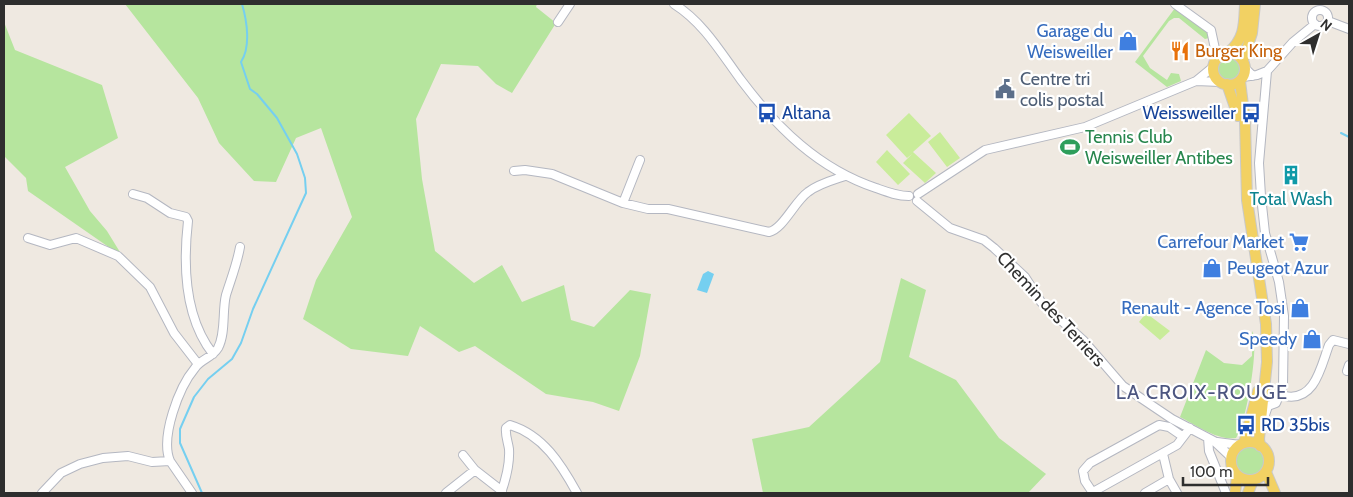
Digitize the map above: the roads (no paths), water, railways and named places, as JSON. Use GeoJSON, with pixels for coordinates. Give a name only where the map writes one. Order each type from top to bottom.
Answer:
{"type":"FeatureCollection","features":[{"type":"Feature","properties":{"kind":"main road"},"geometry":{"type":"LineString","coordinates":[[1235,493],[1238,476],[1231,464],[1231,457],[1242,444],[1249,431],[1258,392],[1261,329],[1242,204],[1238,110],[1223,83],[1214,75],[1221,58],[1239,43],[1243,36],[1245,4]]}},
{"type":"Feature","properties":{"kind":"main road"},"geometry":{"type":"LineString","coordinates":[[1254,4],[1252,33],[1245,72],[1245,121],[1247,200],[1266,324],[1267,362],[1260,446]]}},
{"type":"Feature","properties":{"kind":"main road"},"geometry":{"type":"LineString","coordinates":[[1221,58],[1239,56],[1245,72]]}},
{"type":"Feature","properties":{"kind":"main road"},"geometry":{"type":"LineString","coordinates":[[1223,83],[1245,72]]}},
{"type":"Feature","properties":{"kind":"main road"},"geometry":{"type":"LineString","coordinates":[[1242,444],[1252,442],[1260,446],[1269,460],[1248,493]]}},
{"type":"Feature","properties":{"kind":"main road"},"geometry":{"type":"LineString","coordinates":[[1238,476],[1259,477],[1275,493]]}},
{"type":"Feature","properties":{"kind":"main road"},"geometry":{"type":"LineString","coordinates":[[1259,477],[1268,493]]}},
{"type":"Feature","properties":{"kind":"street"},"geometry":{"type":"LineString","coordinates":[[558,22],[570,4]]}},
{"type":"Feature","properties":{"kind":"street"},"geometry":{"type":"LineString","coordinates":[[674,4],[703,27],[776,122],[822,162],[845,176]]}},
{"type":"Feature","properties":{"kind":"street"},"geometry":{"type":"LineString","coordinates":[[918,198],[992,148],[1086,127],[1196,81],[1221,58],[1211,30],[1175,4]]}},
{"type":"Feature","properties":{"kind":"street"},"geometry":{"type":"LineString","coordinates":[[1328,20],[1326,12],[1331,4]]}},
{"type":"Feature","properties":{"kind":"street"},"geometry":{"type":"LineString","coordinates":[[1326,12],[1318,10],[1314,12],[1312,20],[1315,24],[1322,26],[1328,20]]}},
{"type":"Feature","properties":{"kind":"street"},"geometry":{"type":"LineString","coordinates":[[1328,20],[1349,29]]}},
{"type":"Feature","properties":{"kind":"street"},"geometry":{"type":"LineString","coordinates":[[1261,423],[1268,406],[1276,403],[1284,393],[1284,307],[1265,233],[1259,171],[1267,71],[1293,42],[1315,24]]}},
{"type":"Feature","properties":{"kind":"street"},"geometry":{"type":"LineString","coordinates":[[1245,72],[1267,71]]}},
{"type":"Feature","properties":{"kind":"street"},"geometry":{"type":"LineString","coordinates":[[1196,81],[1223,83]]}},
{"type":"Feature","properties":{"kind":"street"},"geometry":{"type":"LineString","coordinates":[[622,203],[640,160]]}},
{"type":"Feature","properties":{"kind":"street"},"geometry":{"type":"LineString","coordinates":[[514,171],[525,170],[552,174],[622,203],[648,209],[668,210],[769,232],[778,228],[795,205],[808,192],[845,176]]}},
{"type":"Feature","properties":{"kind":"street","name":"Chemin des Terriers"},"geometry":{"type":"LineString","coordinates":[[845,176],[901,196],[909,196],[911,202],[918,198],[950,228],[984,240],[1018,269],[1041,302],[1084,341],[1115,378],[1162,412],[1211,439],[1231,457]]}},
{"type":"Feature","properties":{"kind":"street"},"geometry":{"type":"LineString","coordinates":[[133,194],[147,198],[170,212],[183,214],[188,221],[184,267],[187,285],[198,330],[213,354]]}},
{"type":"Feature","properties":{"kind":"street"},"geometry":{"type":"LineString","coordinates":[[28,238],[50,245],[76,238],[118,256],[150,288],[174,333],[198,364]]}},
{"type":"Feature","properties":{"kind":"street"},"geometry":{"type":"LineString","coordinates":[[192,493],[170,460],[166,445],[168,432],[182,391],[198,364],[213,354],[218,346],[226,295],[232,284],[240,248]]}},
{"type":"Feature","properties":{"kind":"street"},"geometry":{"type":"LineString","coordinates":[[1284,393],[1303,395],[1313,386],[1329,345],[1333,340],[1349,344]]}},
{"type":"Feature","properties":{"kind":"street"},"geometry":{"type":"LineString","coordinates":[[463,455],[475,470],[501,492],[509,464],[506,428],[510,425],[531,434],[543,443],[577,493]]}},
{"type":"Feature","properties":{"kind":"street"},"geometry":{"type":"LineString","coordinates":[[1182,436],[1169,427],[1158,425],[1090,463],[1084,470],[1085,481],[1093,493],[1177,445],[1190,428]]}},
{"type":"Feature","properties":{"kind":"street"},"geometry":{"type":"LineString","coordinates":[[1211,439],[1209,451],[1226,493]]}},
{"type":"Feature","properties":{"kind":"street","name":"Chemin des Terriers"},"geometry":{"type":"LineString","coordinates":[[1211,439],[1242,444]]}},
{"type":"Feature","properties":{"kind":"street"},"geometry":{"type":"LineString","coordinates":[[1163,454],[1170,479],[1177,493]]}},
{"type":"Feature","properties":{"kind":"street"},"geometry":{"type":"LineString","coordinates":[[42,493],[61,473],[80,464],[103,458],[128,456],[152,462],[170,460]]}},
{"type":"Feature","properties":{"kind":"street"},"geometry":{"type":"LineString","coordinates":[[446,493],[475,470]]}},
{"type":"Feature","properties":{"kind":"street"},"geometry":{"type":"LineString","coordinates":[[1145,493],[1170,479]]}},
{"type":"Feature","properties":{"kind":"water"},"geometry":{"type":"Polygon","coordinates":[[[708,271],[714,274],[707,293],[697,290],[703,274],[708,271]]]}},
{"type":"Feature","properties":{"kind":"waterway"},"geometry":{"type":"LineString","coordinates":[[202,493],[180,443],[180,429],[194,397],[208,379],[232,359],[241,343],[253,309],[306,193],[305,178],[297,154],[277,118],[257,94],[250,89],[241,62],[247,42],[247,26],[242,4]]}},
{"type":"Feature","properties":{"kind":"waterway"},"geometry":{"type":"LineString","coordinates":[[1341,133],[1349,137]]}},
{"type":"Feature","properties":{"kind":"place","name":"Garage du Weisweiller"},"geometry":{"type":"Point","coordinates":[1128,41]}},
{"type":"Feature","properties":{"kind":"place","name":"Burger King"},"geometry":{"type":"Point","coordinates":[1180,51]}},
{"type":"Feature","properties":{"kind":"place","name":"Centre tri colis postal"},"geometry":{"type":"Point","coordinates":[1005,89]}},
{"type":"Feature","properties":{"kind":"place","name":"Altana"},"geometry":{"type":"Point","coordinates":[767,113]}},
{"type":"Feature","properties":{"kind":"place","name":"Weissweiller"},"geometry":{"type":"Point","coordinates":[1251,113]}},
{"type":"Feature","properties":{"kind":"place","name":"Tennis Club Weisweiller Antibes"},"geometry":{"type":"Point","coordinates":[1070,147]}},
{"type":"Feature","properties":{"kind":"place","name":"Total Wash"},"geometry":{"type":"Point","coordinates":[1291,175]}},
{"type":"Feature","properties":{"kind":"place","name":"Carrefour Market"},"geometry":{"type":"Point","coordinates":[1299,242]}},
{"type":"Feature","properties":{"kind":"place","name":"Peugeot Azur"},"geometry":{"type":"Point","coordinates":[1212,268]}},
{"type":"Feature","properties":{"kind":"place","name":"Renault - Agence Tosi"},"geometry":{"type":"Point","coordinates":[1300,308]}},
{"type":"Feature","properties":{"kind":"place","name":"Speedy"},"geometry":{"type":"Point","coordinates":[1312,339]}},
{"type":"Feature","properties":{"kind":"place","name":"RD 35bis"},"geometry":{"type":"Point","coordinates":[1246,425]}},
{"type":"Feature","properties":{"kind":"district","name":"LA CROIX-ROUGE"},"geometry":{"type":"Point","coordinates":[1202,392]}}]}
